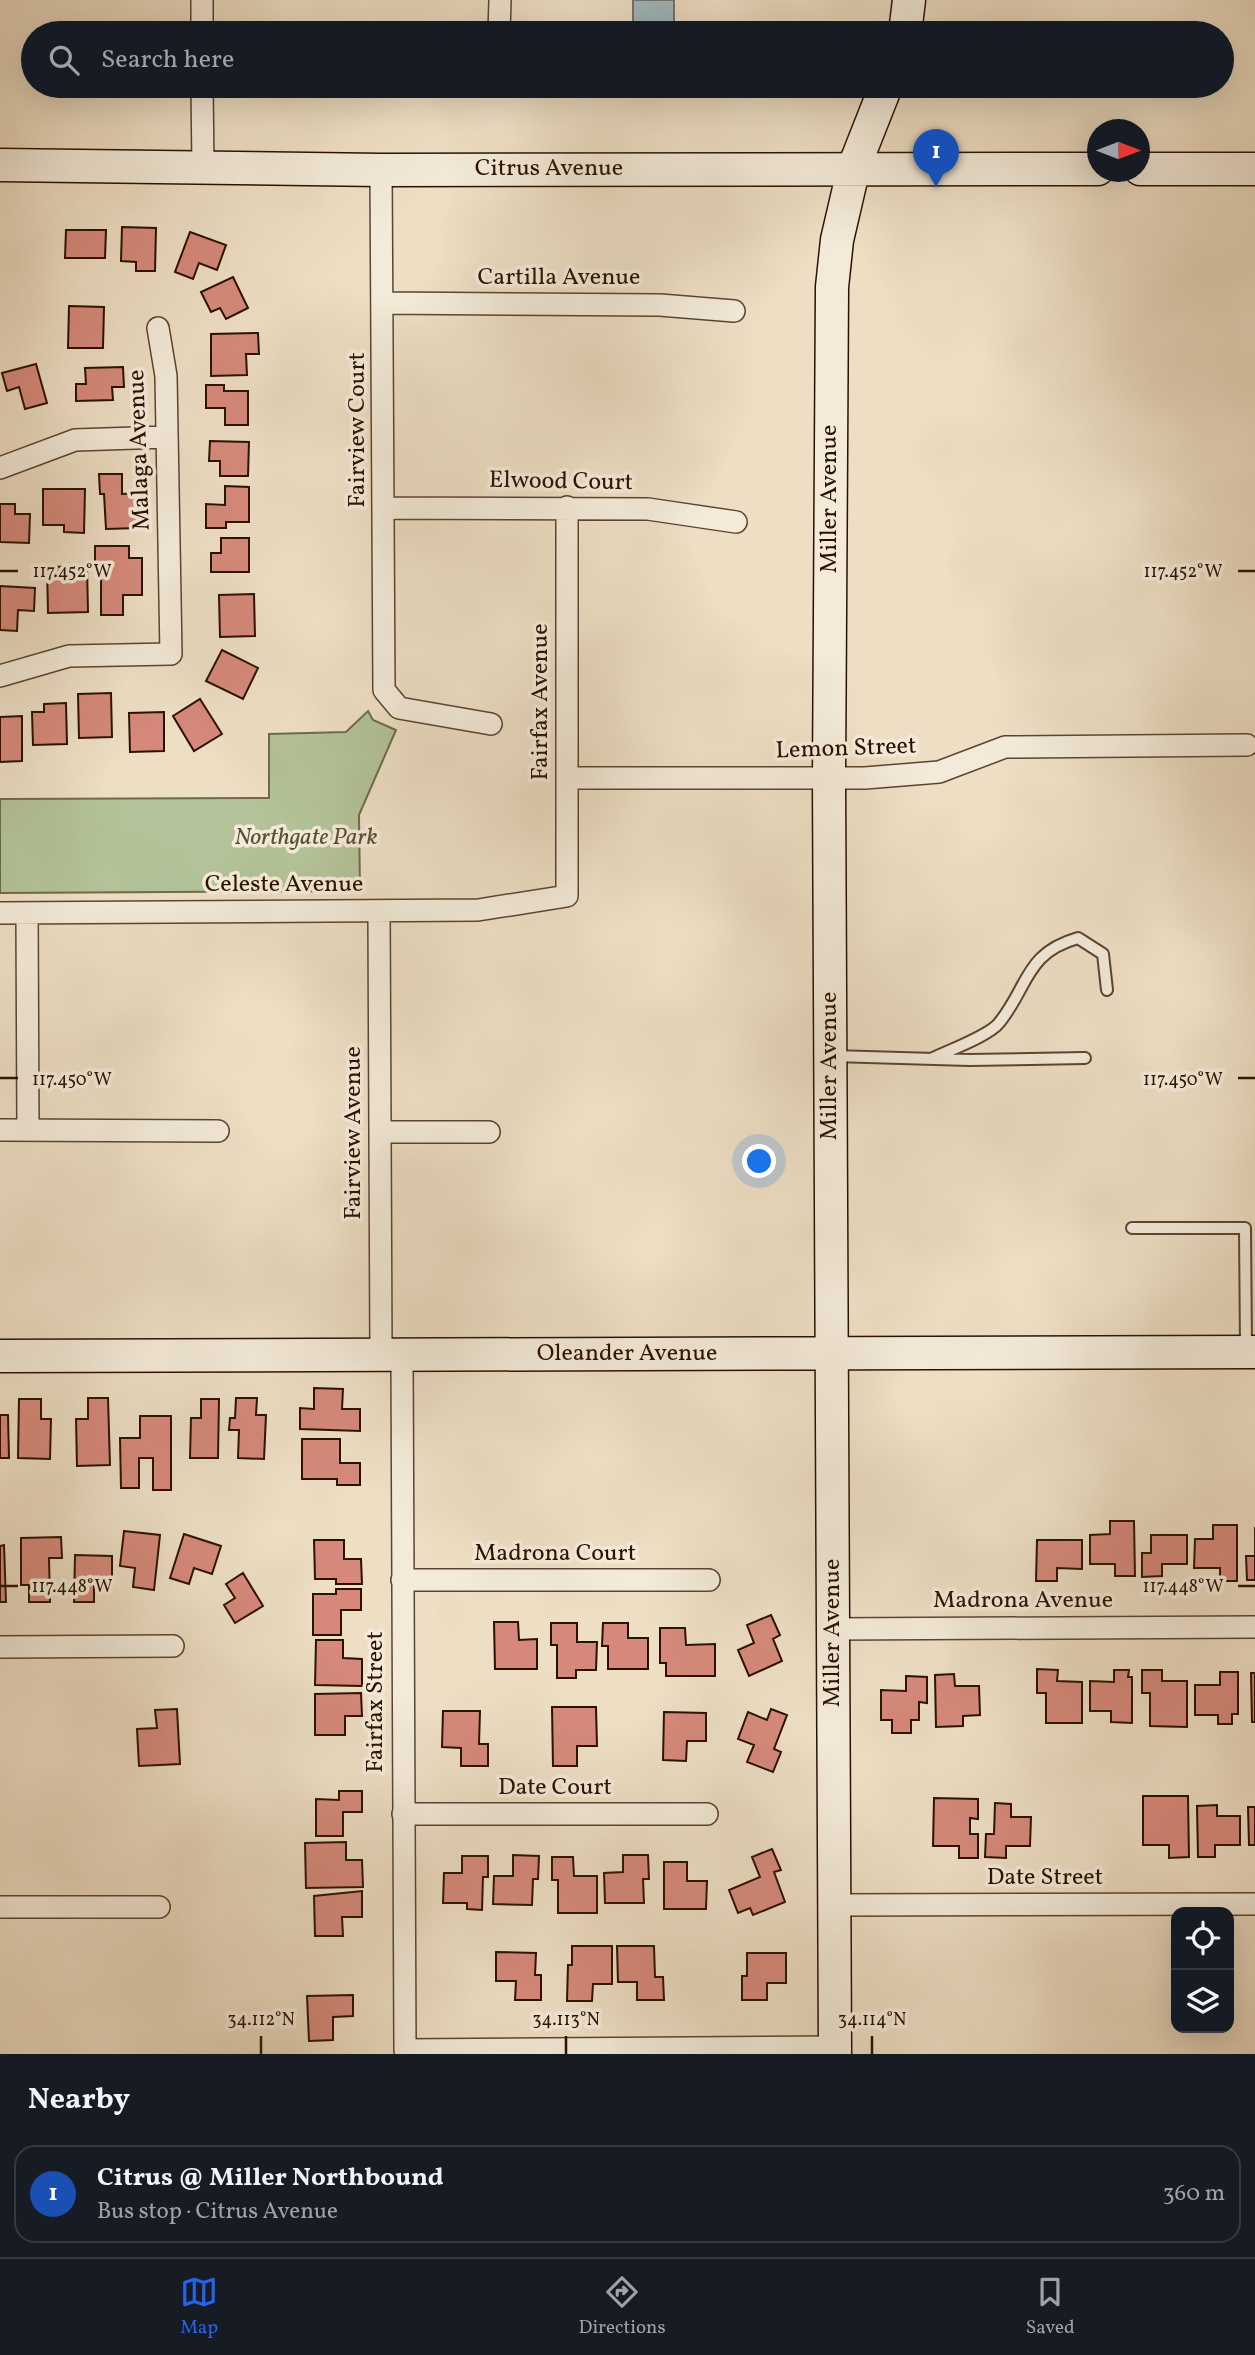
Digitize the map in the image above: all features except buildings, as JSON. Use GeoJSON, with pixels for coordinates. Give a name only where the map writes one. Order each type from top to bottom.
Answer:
{"type":"FeatureCollection","features":[{"type":"Feature","properties":{"kind":"street"},"geometry":{"type":"LineString","coordinates":[[202,0],[202,21]]}},
{"type":"Feature","properties":{"kind":"street"},"geometry":{"type":"LineString","coordinates":[[499,21],[500,0]]}},
{"type":"Feature","properties":{"kind":"street"},"geometry":{"type":"LineString","coordinates":[[906,21],[909,0]]}},
{"type":"Feature","properties":{"kind":"street"},"geometry":{"type":"LineString","coordinates":[[202,98],[203,167]]}},
{"type":"Feature","properties":{"kind":"street","name":"Miller Avenue"},"geometry":{"type":"LineString","coordinates":[[835,2051],[829,778],[832,287],[837,240],[854,167],[881,98]]}},
{"type":"Feature","properties":{"kind":"street","name":"Citrus Avenue"},"geometry":{"type":"LineString","coordinates":[[0,165],[381,170],[854,167],[1087,169]]}},
{"type":"Feature","properties":{"kind":"street"},"geometry":{"type":"LineString","coordinates":[[1150,169],[1255,169]]}},
{"type":"Feature","properties":{"kind":"street","name":"Fairview Court"},"geometry":{"type":"LineString","coordinates":[[381,170],[384,690],[399,708],[491,724]]}},
{"type":"Feature","properties":{"kind":"street","name":"Cartilla Avenue"},"geometry":{"type":"LineString","coordinates":[[383,303],[660,305],[734,311]]}},
{"type":"Feature","properties":{"kind":"street","name":"Malaga Avenue"},"geometry":{"type":"LineString","coordinates":[[0,676],[69,656],[171,654],[166,376],[158,328]]}},
{"type":"Feature","properties":{"kind":"street"},"geometry":{"type":"LineString","coordinates":[[0,468],[75,440],[166,437]]}},
{"type":"Feature","properties":{"kind":"street","name":"Fairfax Avenue"},"geometry":{"type":"LineString","coordinates":[[567,507],[567,897]]}},
{"type":"Feature","properties":{"kind":"street","name":"Elwood Court"},"geometry":{"type":"LineString","coordinates":[[385,508],[648,509],[736,522]]}},
{"type":"Feature","properties":{"kind":"street","name":"Lemon Street"},"geometry":{"type":"LineString","coordinates":[[568,778],[829,778],[939,772],[1005,747],[1247,745]]}},
{"type":"Feature","properties":{"kind":"street","name":"Celeste Avenue"},"geometry":{"type":"LineString","coordinates":[[0,913],[478,910],[567,897]]}},
{"type":"Feature","properties":{"kind":"street","name":"Fairview Avenue"},"geometry":{"type":"LineString","coordinates":[[379,911],[380,1132],[392,1355]]}},
{"type":"Feature","properties":{"kind":"street"},"geometry":{"type":"LineString","coordinates":[[27,913],[28,1130]]}},
{"type":"Feature","properties":{"kind":"street"},"geometry":{"type":"LineString","coordinates":[[0,1130],[218,1131]]}},
{"type":"Feature","properties":{"kind":"street"},"geometry":{"type":"LineString","coordinates":[[380,1132],[489,1132]]}},
{"type":"Feature","properties":{"kind":"street","name":"Oleander Avenue"},"geometry":{"type":"LineString","coordinates":[[0,1356],[1251,1352]]}},
{"type":"Feature","properties":{"kind":"street","name":"Fairfax Street"},"geometry":{"type":"LineString","coordinates":[[392,1355],[402,1580],[405,2050],[835,2051]]}},
{"type":"Feature","properties":{"kind":"street","name":"Madrona Court"},"geometry":{"type":"LineString","coordinates":[[402,1580],[709,1580]]}},
{"type":"Feature","properties":{"kind":"street","name":"Madrona Avenue"},"geometry":{"type":"LineString","coordinates":[[833,1629],[1255,1627]]}},
{"type":"Feature","properties":{"kind":"street"},"geometry":{"type":"LineString","coordinates":[[0,1647],[173,1646]]}},
{"type":"Feature","properties":{"kind":"street","name":"Date Court"},"geometry":{"type":"LineString","coordinates":[[403,1814],[707,1814]]}},
{"type":"Feature","properties":{"kind":"street","name":"Date Street"},"geometry":{"type":"LineString","coordinates":[[835,1905],[1255,1904]]}},
{"type":"Feature","properties":{"kind":"street"},"geometry":{"type":"LineString","coordinates":[[0,1907],[159,1907]]}},
{"type":"Feature","properties":{"kind":"lane"},"geometry":{"type":"LineString","coordinates":[[931,1059],[998,1026],[1045,951],[1061,943],[1078,938],[1103,954],[1107,990]]}},
{"type":"Feature","properties":{"kind":"lane"},"geometry":{"type":"LineString","coordinates":[[830,1056],[931,1059],[1085,1058]]}},
{"type":"Feature","properties":{"kind":"lane"},"geometry":{"type":"LineString","coordinates":[[1132,1228],[1245,1228],[1251,1352]]}},
{"type":"Feature","properties":{"kind":"green space","name":"Northgate Park"},"geometry":{"type":"Polygon","coordinates":[[[368,711],[373,720],[396,730],[359,815],[360,891],[0,893],[0,799],[269,798],[269,734],[346,732],[368,711]]]}},
{"type":"Feature","properties":{"kind":"water"},"geometry":{"type":"Polygon","coordinates":[[[633,0],[674,0],[674,21],[633,21],[633,0]]]}},
{"type":"Feature","properties":{"kind":"place","name":"Citrus @ Miller Northbound"},"geometry":{"type":"Point","coordinates":[936,187]}}]}
